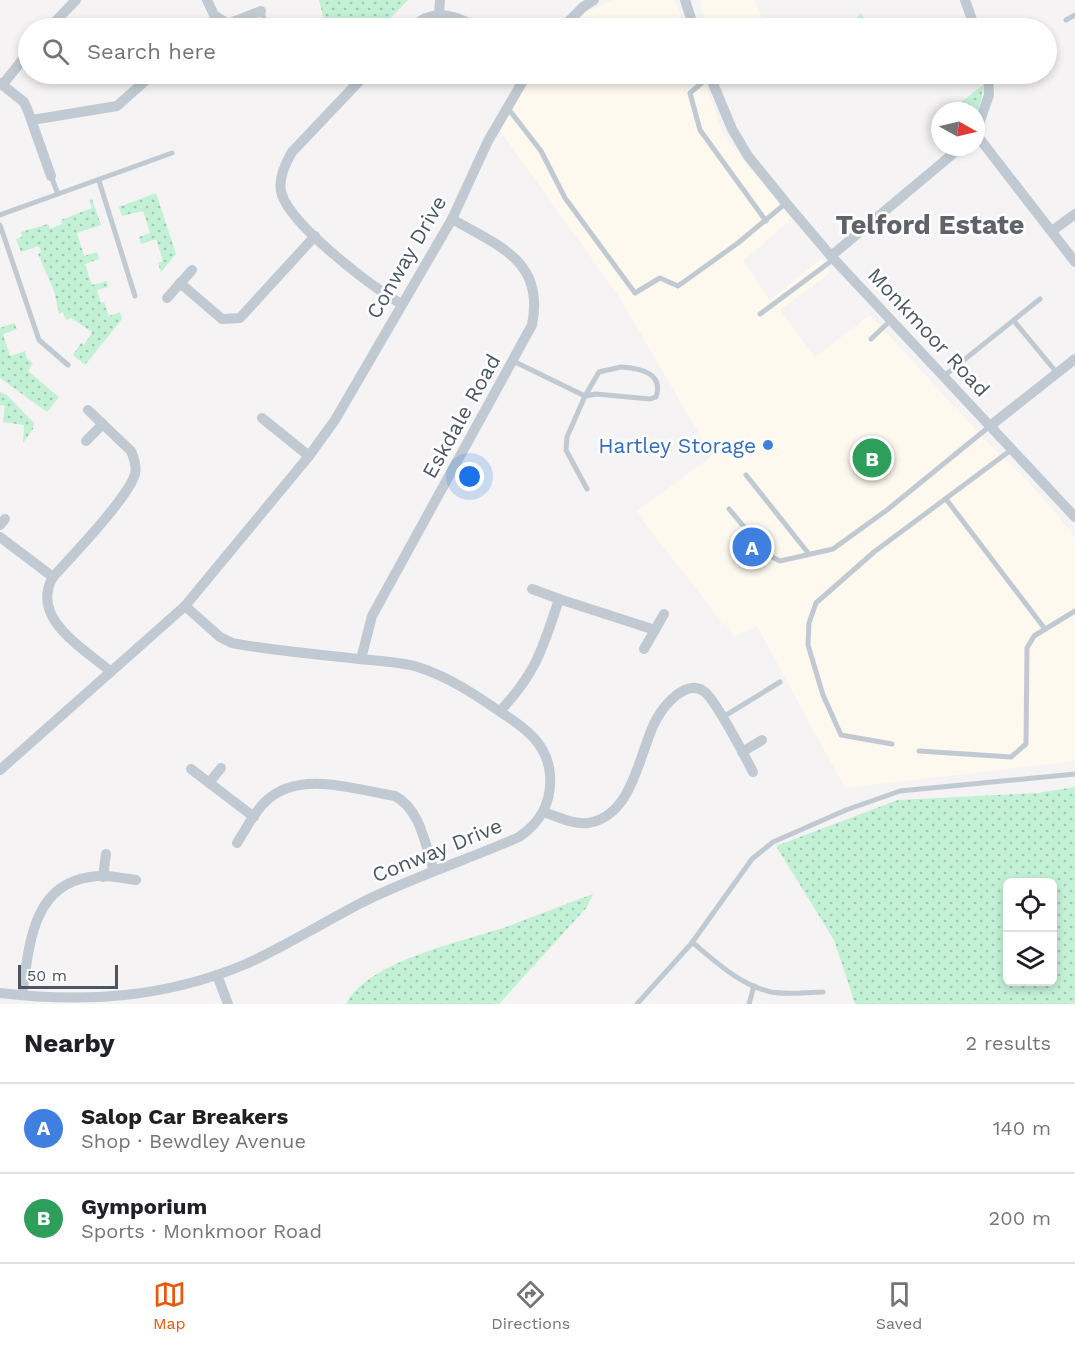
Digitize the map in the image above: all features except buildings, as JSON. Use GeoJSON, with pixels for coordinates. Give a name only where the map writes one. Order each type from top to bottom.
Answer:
{"type":"FeatureCollection","features":[{"type":"Feature","properties":{"kind":"street"},"geometry":{"type":"LineString","coordinates":[[59,18],[76,0]]}},
{"type":"Feature","properties":{"kind":"street"},"geometry":{"type":"LineString","coordinates":[[207,0],[214,15],[219,18]]}},
{"type":"Feature","properties":{"kind":"street"},"geometry":{"type":"LineString","coordinates":[[440,0],[440,14]]}},
{"type":"Feature","properties":{"kind":"street"},"geometry":{"type":"LineString","coordinates":[[572,18],[594,0]]}},
{"type":"Feature","properties":{"kind":"street"},"geometry":{"type":"LineString","coordinates":[[685,0],[691,18]]}},
{"type":"Feature","properties":{"kind":"street"},"geometry":{"type":"LineString","coordinates":[[965,0],[971,18]]}},
{"type":"Feature","properties":{"kind":"street"},"geometry":{"type":"LineString","coordinates":[[243,18],[261,11]]}},
{"type":"Feature","properties":{"kind":"street"},"geometry":{"type":"LineString","coordinates":[[426,18],[440,14],[452,18]]}},
{"type":"Feature","properties":{"kind":"street"},"geometry":{"type":"LineString","coordinates":[[18,64],[1,84],[24,102],[51,176]]}},
{"type":"Feature","properties":{"kind":"street"},"geometry":{"type":"LineString","coordinates":[[32,120],[117,106],[138,84]]}},
{"type":"Feature","properties":{"kind":"street"},"geometry":{"type":"LineString","coordinates":[[357,84],[292,152],[286,163],[281,193],[287,205],[315,236],[354,273],[401,304]]}},
{"type":"Feature","properties":{"kind":"street","name":"Conway Drive"},"geometry":{"type":"LineString","coordinates":[[0,770],[185,606],[309,456],[335,420],[452,219],[506,106],[521,84]]}},
{"type":"Feature","properties":{"kind":"street","name":"Monkmoor Road"},"geometry":{"type":"LineString","coordinates":[[714,84],[738,138],[786,203],[832,258],[1075,518]]}},
{"type":"Feature","properties":{"kind":"street"},"geometry":{"type":"LineString","coordinates":[[985,107],[989,95],[988,84]]}},
{"type":"Feature","properties":{"kind":"street"},"geometry":{"type":"LineString","coordinates":[[985,145],[1075,262]]}},
{"type":"Feature","properties":{"kind":"street"},"geometry":{"type":"LineString","coordinates":[[832,258],[951,156]]}},
{"type":"Feature","properties":{"kind":"street"},"geometry":{"type":"LineString","coordinates":[[1052,231],[1075,214]]}},
{"type":"Feature","properties":{"kind":"street","name":"Eskdale Road"},"geometry":{"type":"LineString","coordinates":[[362,659],[372,616],[532,326],[535,311],[530,277],[518,258],[452,219]]}},
{"type":"Feature","properties":{"kind":"street"},"geometry":{"type":"LineString","coordinates":[[180,284],[222,319],[240,318],[315,236]]}},
{"type":"Feature","properties":{"kind":"street"},"geometry":{"type":"LineString","coordinates":[[167,298],[192,270]]}},
{"type":"Feature","properties":{"kind":"street"},"geometry":{"type":"LineString","coordinates":[[990,426],[1075,359]]}},
{"type":"Feature","properties":{"kind":"street"},"geometry":{"type":"LineString","coordinates":[[88,410],[131,451],[135,459],[135,474],[108,513],[53,577],[46,601],[50,616],[111,672]]}},
{"type":"Feature","properties":{"kind":"street"},"geometry":{"type":"LineString","coordinates":[[262,418],[309,456]]}},
{"type":"Feature","properties":{"kind":"street"},"geometry":{"type":"LineString","coordinates":[[86,441],[103,423]]}},
{"type":"Feature","properties":{"kind":"street"},"geometry":{"type":"LineString","coordinates":[[0,537],[53,577]]}},
{"type":"Feature","properties":{"kind":"street"},"geometry":{"type":"LineString","coordinates":[[532,589],[655,630]]}},
{"type":"Feature","properties":{"kind":"street"},"geometry":{"type":"LineString","coordinates":[[500,711],[524,684],[536,664],[559,599]]}},
{"type":"Feature","properties":{"kind":"street","name":"Conway Drive"},"geometry":{"type":"LineString","coordinates":[[0,993],[56,999],[114,1000],[216,975],[259,957],[363,902],[519,837],[528,831],[543,812],[550,782],[545,754],[529,732],[466,689],[433,673],[396,663],[232,643],[220,637],[185,606]]}},
{"type":"Feature","properties":{"kind":"street"},"geometry":{"type":"LineString","coordinates":[[645,649],[664,614]]}},
{"type":"Feature","properties":{"kind":"street"},"geometry":{"type":"LineString","coordinates":[[699,689],[704,678]]}},
{"type":"Feature","properties":{"kind":"street"},"geometry":{"type":"LineString","coordinates":[[543,812],[579,823],[596,821],[611,811],[634,778],[660,712],[686,689],[699,689],[710,699],[753,772]]}},
{"type":"Feature","properties":{"kind":"street"},"geometry":{"type":"LineString","coordinates":[[742,752],[762,740]]}},
{"type":"Feature","properties":{"kind":"street"},"geometry":{"type":"LineString","coordinates":[[209,783],[221,768]]}},
{"type":"Feature","properties":{"kind":"street"},"geometry":{"type":"LineString","coordinates":[[191,769],[254,817]]}},
{"type":"Feature","properties":{"kind":"street"},"geometry":{"type":"LineString","coordinates":[[237,843],[254,817],[274,795],[296,785],[320,784],[395,796],[414,813],[434,871]]}},
{"type":"Feature","properties":{"kind":"street"},"geometry":{"type":"LineString","coordinates":[[103,877],[106,854]]}},
{"type":"Feature","properties":{"kind":"street"},"geometry":{"type":"LineString","coordinates":[[22,995],[34,926],[41,908],[64,886],[90,876],[136,880]]}},
{"type":"Feature","properties":{"kind":"street"},"geometry":{"type":"LineString","coordinates":[[216,975],[228,1004]]}},
{"type":"Feature","properties":{"kind":"lane"},"geometry":{"type":"LineString","coordinates":[[261,11],[264,18]]}},
{"type":"Feature","properties":{"kind":"lane"},"geometry":{"type":"LineString","coordinates":[[1066,20],[1075,15]]}},
{"type":"Feature","properties":{"kind":"lane"},"geometry":{"type":"LineString","coordinates":[[700,84],[690,93],[700,130],[766,221]]}},
{"type":"Feature","properties":{"kind":"lane"},"geometry":{"type":"LineString","coordinates":[[506,106],[541,151],[565,198],[635,293],[660,278],[678,286],[766,221],[786,203]]}},
{"type":"Feature","properties":{"kind":"lane"},"geometry":{"type":"LineString","coordinates":[[0,215],[172,153]]}},
{"type":"Feature","properties":{"kind":"lane"},"geometry":{"type":"LineString","coordinates":[[51,176],[58,194]]}},
{"type":"Feature","properties":{"kind":"lane"},"geometry":{"type":"LineString","coordinates":[[99,181],[135,296]]}},
{"type":"Feature","properties":{"kind":"lane"},"geometry":{"type":"LineString","coordinates":[[0,225],[39,340],[68,365]]}},
{"type":"Feature","properties":{"kind":"lane"},"geometry":{"type":"LineString","coordinates":[[760,314],[832,258]]}},
{"type":"Feature","properties":{"kind":"lane"},"geometry":{"type":"LineString","coordinates":[[944,376],[1040,299]]}},
{"type":"Feature","properties":{"kind":"lane"},"geometry":{"type":"LineString","coordinates":[[871,339],[891,320]]}},
{"type":"Feature","properties":{"kind":"lane"},"geometry":{"type":"LineString","coordinates":[[1014,321],[1057,373]]}},
{"type":"Feature","properties":{"kind":"lane"},"geometry":{"type":"LineString","coordinates":[[513,361],[585,396],[596,394],[650,399],[656,397],[657,381],[642,369],[621,367],[599,372],[585,396],[567,437],[566,450],[587,489]]}},
{"type":"Feature","properties":{"kind":"lane"},"geometry":{"type":"LineString","coordinates":[[729,508],[768,555],[780,561],[833,549],[887,510],[990,426]]}},
{"type":"Feature","properties":{"kind":"lane"},"geometry":{"type":"LineString","coordinates":[[892,744],[841,735],[823,695],[808,645],[809,623],[816,603],[873,552],[1011,450]]}},
{"type":"Feature","properties":{"kind":"lane"},"geometry":{"type":"LineString","coordinates":[[746,475],[809,554]]}},
{"type":"Feature","properties":{"kind":"lane"},"geometry":{"type":"LineString","coordinates":[[946,499],[1045,629]]}},
{"type":"Feature","properties":{"kind":"lane"},"geometry":{"type":"LineString","coordinates":[[919,751],[1011,757],[1020,752],[1026,744],[1027,648],[1034,636],[1075,611]]}},
{"type":"Feature","properties":{"kind":"lane"},"geometry":{"type":"LineString","coordinates":[[721,718],[780,682]]}},
{"type":"Feature","properties":{"kind":"lane"},"geometry":{"type":"LineString","coordinates":[[637,1004],[692,942],[752,859],[773,842],[846,810],[900,791],[1075,774]]}},
{"type":"Feature","properties":{"kind":"lane"},"geometry":{"type":"LineString","coordinates":[[692,942],[734,976],[754,986],[772,992],[823,992]]}},
{"type":"Feature","properties":{"kind":"lane"},"geometry":{"type":"LineString","coordinates":[[749,1004],[754,986]]}},
{"type":"Feature","properties":{"kind":"shaded area"},"geometry":{"type":"Polygon","coordinates":[[[614,0],[675,0],[681,18],[579,18],[582,14],[614,0]]]}},
{"type":"Feature","properties":{"kind":"shaded area"},"geometry":{"type":"Polygon","coordinates":[[[700,0],[754,0],[763,18],[704,18],[700,0]]]}},
{"type":"Feature","properties":{"kind":"shaded area"},"geometry":{"type":"Polygon","coordinates":[[[528,84],[706,84],[724,136],[791,219],[743,261],[770,300],[822,258],[830,273],[780,310],[815,357],[870,315],[988,443],[1026,479],[1070,530],[1075,539],[1075,761],[845,788],[757,626],[734,637],[636,512],[712,456],[618,295],[496,125],[528,84]]]}},
{"type":"Feature","properties":{"kind":"green space"},"geometry":{"type":"Polygon","coordinates":[[[319,0],[408,0],[391,18],[324,18],[319,0]]]}},
{"type":"Feature","properties":{"kind":"green space"},"geometry":{"type":"Polygon","coordinates":[[[983,85],[981,102],[961,102],[983,85]]]}},
{"type":"Feature","properties":{"kind":"green space"},"geometry":{"type":"Polygon","coordinates":[[[156,193],[176,254],[161,272],[158,263],[163,261],[156,239],[141,244],[139,237],[150,233],[143,211],[122,216],[119,207],[156,193]]]}},
{"type":"Feature","properties":{"kind":"green space"},"geometry":{"type":"Polygon","coordinates":[[[92,199],[101,225],[77,233],[84,256],[97,252],[99,259],[85,264],[92,285],[107,281],[108,287],[97,290],[101,303],[104,302],[109,316],[120,312],[122,319],[85,365],[73,355],[81,343],[84,345],[92,332],[71,318],[66,320],[63,312],[59,314],[54,291],[38,254],[41,252],[39,246],[21,252],[16,239],[22,237],[21,232],[48,224],[50,229],[62,224],[61,220],[92,208],[89,200],[92,199]]]}},
{"type":"Feature","properties":{"kind":"green space"},"geometry":{"type":"Polygon","coordinates":[[[14,323],[17,329],[3,334],[10,356],[25,351],[27,359],[33,363],[28,371],[59,397],[47,412],[0,378],[0,328],[14,323]]]}},
{"type":"Feature","properties":{"kind":"green space"},"geometry":{"type":"Polygon","coordinates":[[[0,392],[7,395],[34,423],[33,429],[23,443],[24,425],[3,422],[5,406],[0,405],[0,392]]]}},
{"type":"Feature","properties":{"kind":"green space"},"geometry":{"type":"Polygon","coordinates":[[[1075,787],[1075,1004],[855,1004],[834,940],[776,846],[898,800],[1038,793],[1075,787]]]}},
{"type":"Feature","properties":{"kind":"green space"},"geometry":{"type":"Polygon","coordinates":[[[593,894],[587,907],[499,1004],[346,1004],[357,989],[394,965],[417,955],[506,927],[593,894]]]}},
{"type":"Feature","properties":{"kind":"place","name":"Hartley Storage"},"geometry":{"type":"Point","coordinates":[768,445]}},
{"type":"Feature","properties":{"kind":"place","name":"Gymporium"},"geometry":{"type":"Point","coordinates":[872,458]}},
{"type":"Feature","properties":{"kind":"place","name":"Salop Car Breakers"},"geometry":{"type":"Point","coordinates":[752,547]}},
{"type":"Feature","properties":{"kind":"district","name":"Telford Estate"},"geometry":{"type":"Point","coordinates":[930,225]}}]}
